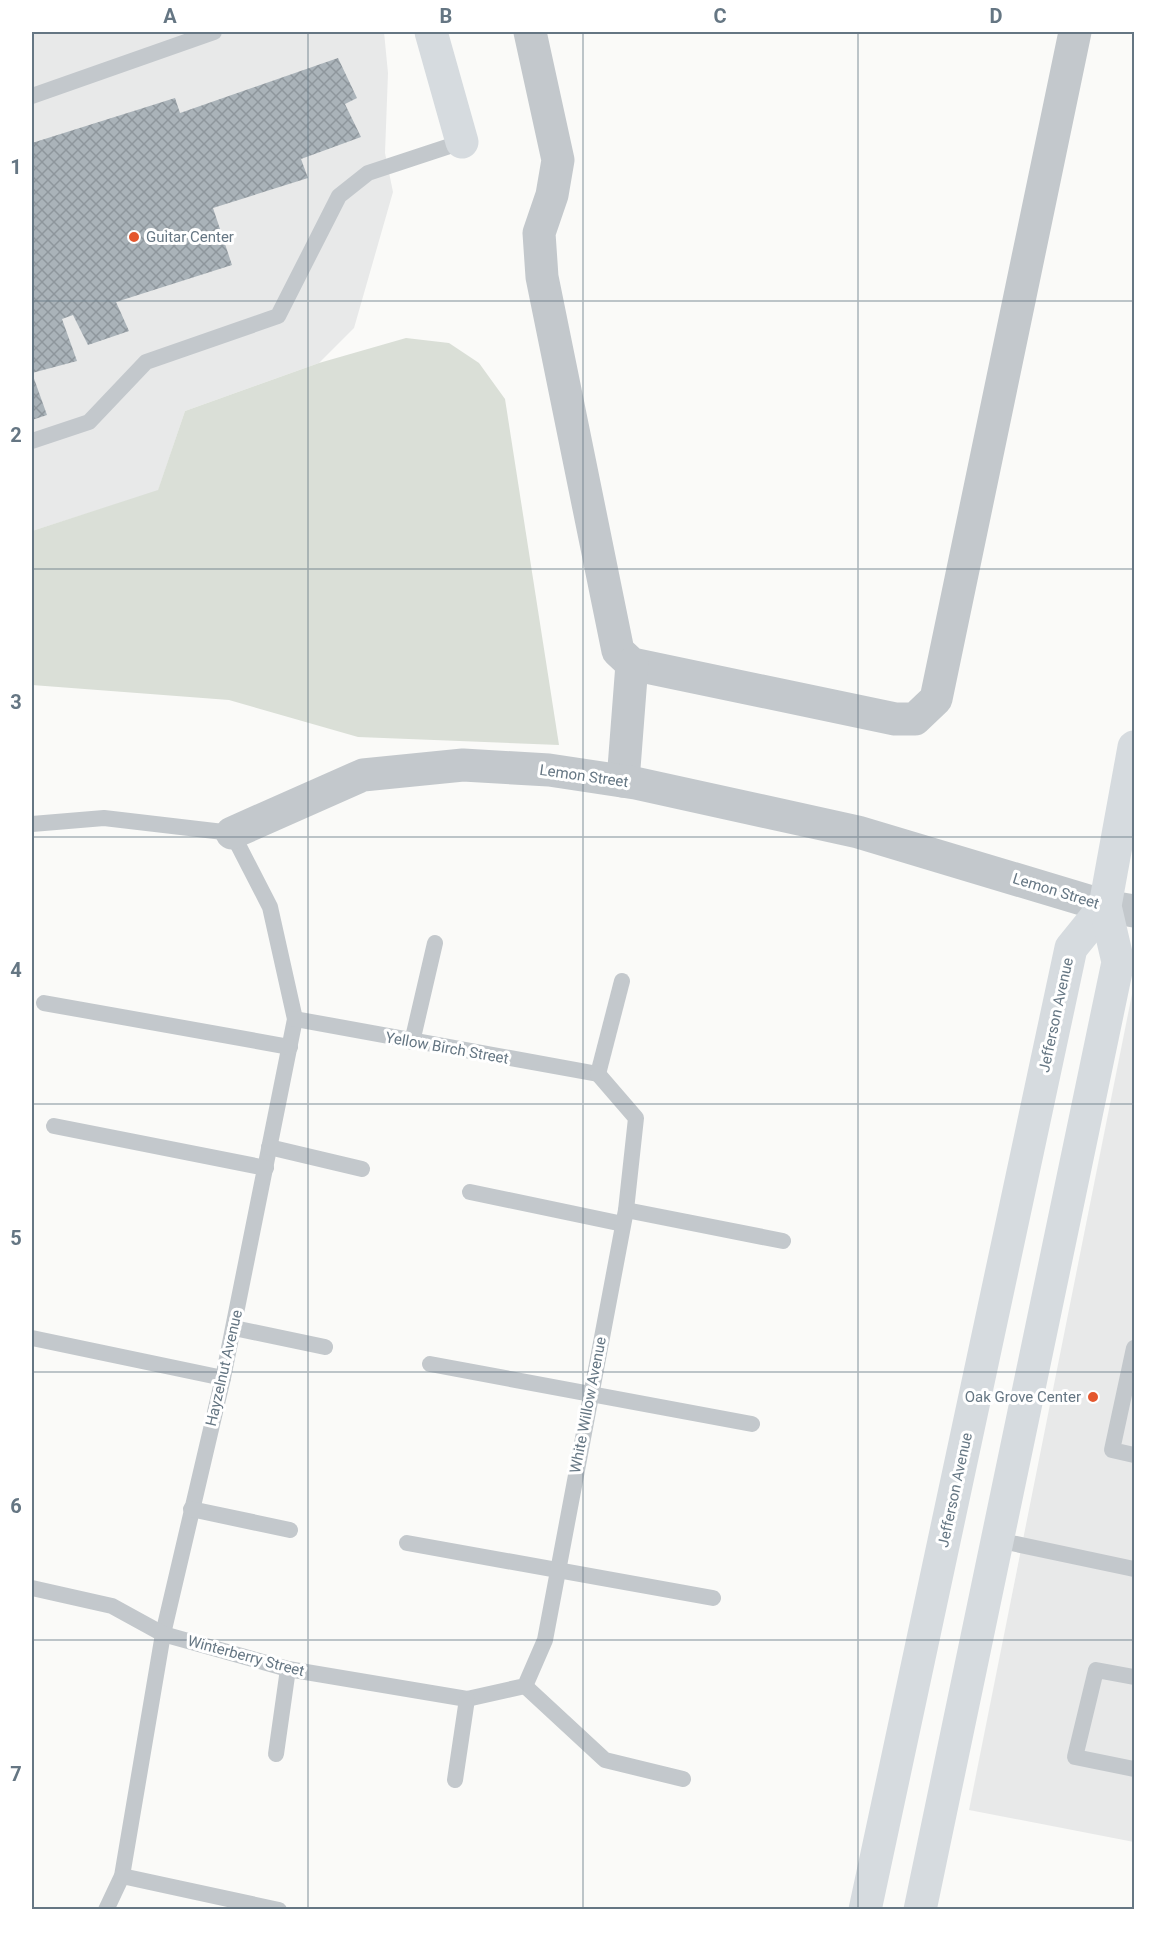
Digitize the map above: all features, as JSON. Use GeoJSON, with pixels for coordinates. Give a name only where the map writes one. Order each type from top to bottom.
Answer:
{"type":"FeatureCollection","features":[{"type":"Feature","properties":{"kind":"main road"},"geometry":{"type":"LineString","coordinates":[[431,32],[462,142]]}},
{"type":"Feature","properties":{"kind":"main road","name":"Jefferson Avenue"},"geometry":{"type":"LineString","coordinates":[[920,1910],[1118,962],[1120,909],[1134,747]]}},
{"type":"Feature","properties":{"kind":"main road","name":"Jefferson Avenue"},"geometry":{"type":"LineString","coordinates":[[865,1910],[1071,948],[1120,909]]}},
{"type":"Feature","properties":{"kind":"street"},"geometry":{"type":"LineString","coordinates":[[530,32],[558,160],[552,195],[538,233],[542,277],[618,651],[632,664],[895,719],[915,719],[936,699],[1075,32]]}},
{"type":"Feature","properties":{"kind":"street"},"geometry":{"type":"LineString","coordinates":[[622,781],[632,664]]}},
{"type":"Feature","properties":{"kind":"street","name":"Lemon Street"},"geometry":{"type":"LineString","coordinates":[[232,833],[363,775],[463,765],[549,770],[622,781],[858,832],[1120,909]]}},
{"type":"Feature","properties":{"kind":"lane"},"geometry":{"type":"LineString","coordinates":[[32,96],[214,32]]}},
{"type":"Feature","properties":{"kind":"lane"},"geometry":{"type":"LineString","coordinates":[[32,441],[89,422],[146,362],[278,316],[339,196],[368,173],[462,142]]}},
{"type":"Feature","properties":{"kind":"lane"},"geometry":{"type":"LineString","coordinates":[[32,824],[104,818],[232,833]]}},
{"type":"Feature","properties":{"kind":"lane","name":"Hayzelnut Avenue"},"geometry":{"type":"LineString","coordinates":[[106,1910],[122,1876],[163,1634],[234,1328],[295,1019],[270,907],[232,833]]}},
{"type":"Feature","properties":{"kind":"lane"},"geometry":{"type":"LineString","coordinates":[[412,1042],[435,943]]}},
{"type":"Feature","properties":{"kind":"lane"},"geometry":{"type":"LineString","coordinates":[[598,1074],[622,981]]}},
{"type":"Feature","properties":{"kind":"lane"},"geometry":{"type":"LineString","coordinates":[[44,1003],[290,1047]]}},
{"type":"Feature","properties":{"kind":"lane","name":"Yellow Birch Street"},"geometry":{"type":"LineString","coordinates":[[295,1019],[598,1074]]}},
{"type":"Feature","properties":{"kind":"lane","name":"White Willow Avenue"},"geometry":{"type":"LineString","coordinates":[[525,1686],[545,1640],[624,1217],[636,1118],[598,1074]]}},
{"type":"Feature","properties":{"kind":"lane"},"geometry":{"type":"LineString","coordinates":[[54,1126],[266,1168]]}},
{"type":"Feature","properties":{"kind":"lane"},"geometry":{"type":"LineString","coordinates":[[269,1147],[362,1169]]}},
{"type":"Feature","properties":{"kind":"lane"},"geometry":{"type":"LineString","coordinates":[[470,1192],[783,1241]]}},
{"type":"Feature","properties":{"kind":"lane"},"geometry":{"type":"LineString","coordinates":[[234,1328],[325,1347]]}},
{"type":"Feature","properties":{"kind":"lane"},"geometry":{"type":"LineString","coordinates":[[32,1338],[223,1378]]}},
{"type":"Feature","properties":{"kind":"lane"},"geometry":{"type":"LineString","coordinates":[[1134,1348],[1112,1450],[1134,1455]]}},
{"type":"Feature","properties":{"kind":"lane"},"geometry":{"type":"LineString","coordinates":[[430,1364],[752,1424]]}},
{"type":"Feature","properties":{"kind":"lane"},"geometry":{"type":"LineString","coordinates":[[191,1509],[290,1530]]}},
{"type":"Feature","properties":{"kind":"lane"},"geometry":{"type":"LineString","coordinates":[[997,1540],[1134,1569]]}},
{"type":"Feature","properties":{"kind":"lane"},"geometry":{"type":"LineString","coordinates":[[407,1543],[713,1598]]}},
{"type":"Feature","properties":{"kind":"lane","name":"Winterberry Street"},"geometry":{"type":"LineString","coordinates":[[32,1588],[112,1606],[163,1634],[288,1669],[467,1699]]}},
{"type":"Feature","properties":{"kind":"lane"},"geometry":{"type":"LineString","coordinates":[[276,1754],[288,1669]]}},
{"type":"Feature","properties":{"kind":"lane"},"geometry":{"type":"LineString","coordinates":[[1134,1677],[1096,1670],[1075,1757],[1134,1769]]}},
{"type":"Feature","properties":{"kind":"lane"},"geometry":{"type":"LineString","coordinates":[[455,1780],[467,1699],[525,1686],[605,1760],[683,1779]]}},
{"type":"Feature","properties":{"kind":"lane"},"geometry":{"type":"LineString","coordinates":[[122,1876],[279,1910]]}},
{"type":"Feature","properties":{"kind":"shaded area"},"geometry":{"type":"Polygon","coordinates":[[[32,32],[384,32],[388,73],[385,153],[393,192],[354,328],[319,363],[185,411],[158,491],[32,531],[32,32]]]}},
{"type":"Feature","properties":{"kind":"shaded area"},"geometry":{"type":"Polygon","coordinates":[[[406,338],[449,343],[479,363],[505,399],[559,745],[358,737],[229,700],[32,685],[32,531],[158,490],[185,411],[319,363],[406,338]]]}},
{"type":"Feature","properties":{"kind":"shaded area","name":"Oak Grove Center"},"geometry":{"type":"Polygon","coordinates":[[[1134,984],[1134,1842],[969,1810],[1134,984]]]}},
{"type":"Feature","properties":{"kind":"building","name":"Guitar Center"},"geometry":{"type":"Polygon","coordinates":[[[338,58],[357,98],[345,104],[361,137],[301,159],[308,178],[213,208],[232,265],[116,302],[129,331],[88,345],[73,315],[62,319],[77,361],[32,373],[32,143],[175,98],[180,113],[338,58]]]}},
{"type":"Feature","properties":{"kind":"building"},"geometry":{"type":"Polygon","coordinates":[[[32,373],[47,415],[32,420],[32,373]]]}},
{"type":"Feature","properties":{"kind":"place","name":"Guitar Center"},"geometry":{"type":"Point","coordinates":[134,237]}},
{"type":"Feature","properties":{"kind":"place","name":"Oak Grove Center"},"geometry":{"type":"Point","coordinates":[1093,1397]}}]}
